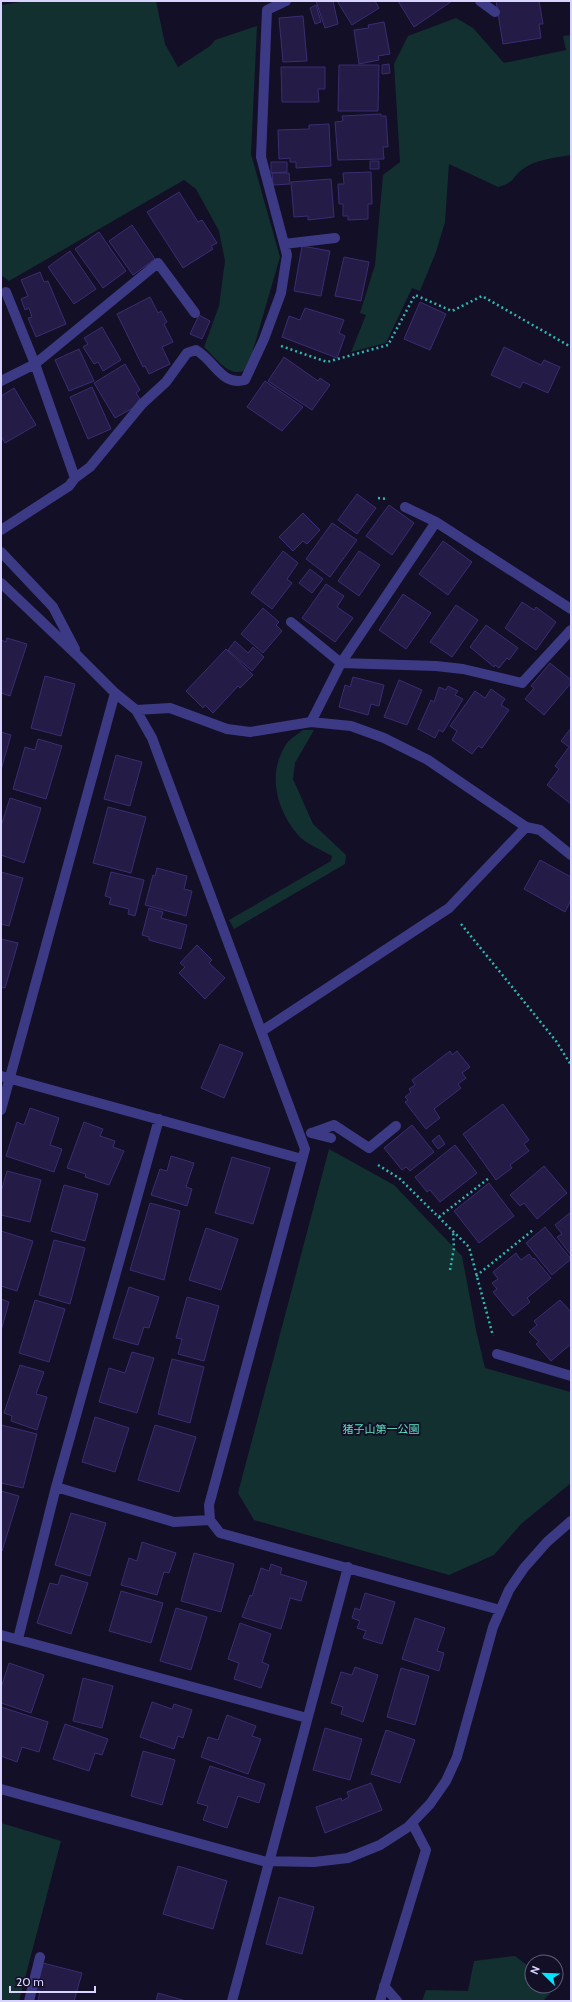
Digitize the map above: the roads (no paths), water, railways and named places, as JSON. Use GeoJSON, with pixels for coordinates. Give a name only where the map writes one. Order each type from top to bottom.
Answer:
{"type":"FeatureCollection","features":[{"type":"Feature","properties":{"kind":"street"},"geometry":{"type":"LineString","coordinates":[[1,530],[69,486],[75,478],[90,467],[142,404],[166,382],[187,353],[196,350],[202,353],[229,380],[237,382],[245,380],[264,340],[281,293],[287,255],[261,157],[266,75],[267,10],[286,1]]}},
{"type":"Feature","properties":{"kind":"street"},"geometry":{"type":"LineString","coordinates":[[480,1],[495,12]]}},
{"type":"Feature","properties":{"kind":"street"},"geometry":{"type":"LineString","coordinates":[[284,244],[335,238]]}},
{"type":"Feature","properties":{"kind":"street"},"geometry":{"type":"LineString","coordinates":[[1,381],[35,364],[158,263],[195,314]]}},
{"type":"Feature","properties":{"kind":"street"},"geometry":{"type":"LineString","coordinates":[[6,292],[35,364],[75,478]]}},
{"type":"Feature","properties":{"kind":"street"},"geometry":{"type":"LineString","coordinates":[[405,507],[436,522],[571,609]]}},
{"type":"Feature","properties":{"kind":"street"},"geometry":{"type":"LineString","coordinates":[[311,722],[341,664],[436,522]]}},
{"type":"Feature","properties":{"kind":"street"},"geometry":{"type":"LineString","coordinates":[[1,552],[53,607],[78,656]]}},
{"type":"Feature","properties":{"kind":"street"},"geometry":{"type":"LineString","coordinates":[[1,583],[78,656],[114,693],[136,710],[152,738],[305,1149],[209,1505],[210,1520],[220,1533],[500,1610]]}},
{"type":"Feature","properties":{"kind":"street"},"geometry":{"type":"LineString","coordinates":[[291,622],[341,664],[436,666],[463,669],[522,683],[571,630]]}},
{"type":"Feature","properties":{"kind":"street"},"geometry":{"type":"LineString","coordinates":[[1,1110],[5,1077],[114,693]]}},
{"type":"Feature","properties":{"kind":"street"},"geometry":{"type":"LineString","coordinates":[[136,710],[170,708],[227,729],[250,732],[311,722],[351,726],[384,738],[428,760],[526,827],[540,830],[571,855]]}},
{"type":"Feature","properties":{"kind":"street"},"geometry":{"type":"LineString","coordinates":[[262,1031],[448,908],[526,827]]}},
{"type":"Feature","properties":{"kind":"street"},"geometry":{"type":"LineString","coordinates":[[5,1077],[302,1159]]}},
{"type":"Feature","properties":{"kind":"street"},"geometry":{"type":"LineString","coordinates":[[18,1639],[56,1487],[158,1119]]}},
{"type":"Feature","properties":{"kind":"street"},"geometry":{"type":"LineString","coordinates":[[312,1133],[334,1125],[369,1148],[396,1126]]}},
{"type":"Feature","properties":{"kind":"street"},"geometry":{"type":"LineString","coordinates":[[298,1130],[331,1138]]}},
{"type":"Feature","properties":{"kind":"street"},"geometry":{"type":"LineString","coordinates":[[497,1354],[571,1376]]}},
{"type":"Feature","properties":{"kind":"street"},"geometry":{"type":"LineString","coordinates":[[56,1487],[174,1522],[210,1520]]}},
{"type":"Feature","properties":{"kind":"street"},"geometry":{"type":"LineString","coordinates":[[1,1789],[268,1861],[314,1862],[348,1858],[380,1845],[412,1823],[430,1804],[446,1781],[457,1757],[493,1627],[509,1590],[524,1568],[547,1542],[571,1521]]}},
{"type":"Feature","properties":{"kind":"street"},"geometry":{"type":"LineString","coordinates":[[232,2001],[268,1861],[348,1567]]}},
{"type":"Feature","properties":{"kind":"street"},"geometry":{"type":"LineString","coordinates":[[1,1635],[307,1718]]}},
{"type":"Feature","properties":{"kind":"street"},"geometry":{"type":"LineString","coordinates":[[380,2001],[426,1850],[412,1823]]}},
{"type":"Feature","properties":{"kind":"street"},"geometry":{"type":"LineString","coordinates":[[29,2001],[40,1957]]}},
{"type":"Feature","properties":{"kind":"street"},"geometry":{"type":"LineString","coordinates":[[384,1986],[397,2001]]}},
{"type":"Feature","properties":{"kind":"park label","name":"猪子山第一公園"},"geometry":{"type":"Point","coordinates":[381,1429]}}]}
